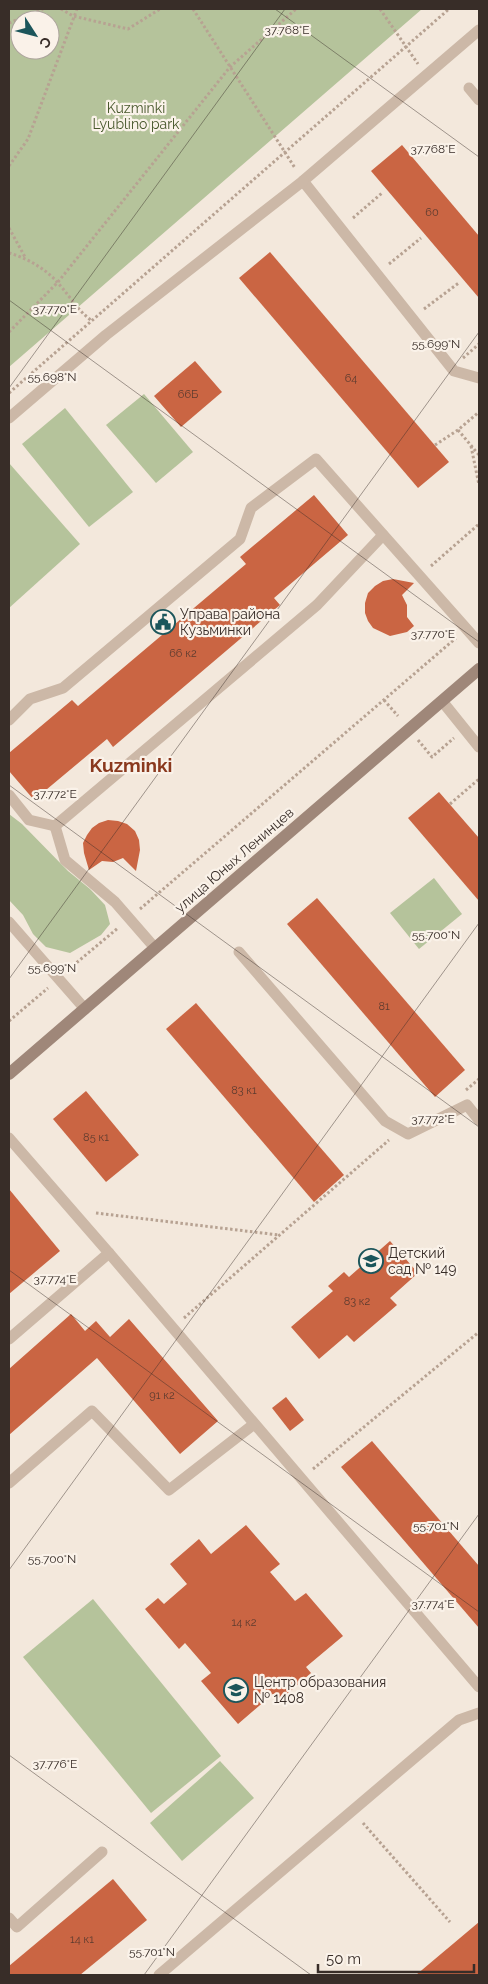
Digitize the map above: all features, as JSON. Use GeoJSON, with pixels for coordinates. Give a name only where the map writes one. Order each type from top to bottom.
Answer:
{"type":"FeatureCollection","features":[{"type":"Feature","properties":{"kind":"main road","name":"улица Юных Ленинцев"},"geometry":{"type":"LineString","coordinates":[[9,1074],[479,669]]}},
{"type":"Feature","properties":{"kind":"lane"},"geometry":{"type":"LineString","coordinates":[[9,418],[106,335],[303,181],[479,30]]}},
{"type":"Feature","properties":{"kind":"lane"},"geometry":{"type":"LineString","coordinates":[[469,88],[479,100]]}},
{"type":"Feature","properties":{"kind":"lane"},"geometry":{"type":"LineString","coordinates":[[303,181],[454,371],[479,378]]}},
{"type":"Feature","properties":{"kind":"lane"},"geometry":{"type":"LineString","coordinates":[[9,720],[30,700],[63,688],[240,539],[252,508],[316,459],[479,643]]}},
{"type":"Feature","properties":{"kind":"lane"},"geometry":{"type":"LineString","coordinates":[[56,826],[317,606],[383,535]]}},
{"type":"Feature","properties":{"kind":"lane"},"geometry":{"type":"LineString","coordinates":[[442,701],[479,748]]}},
{"type":"Feature","properties":{"kind":"lane"},"geometry":{"type":"LineString","coordinates":[[9,795],[29,820],[56,826]]}},
{"type":"Feature","properties":{"kind":"lane"},"geometry":{"type":"LineString","coordinates":[[56,826],[65,860],[115,902],[155,948]]}},
{"type":"Feature","properties":{"kind":"lane"},"geometry":{"type":"LineString","coordinates":[[9,922],[84,1009]]}},
{"type":"Feature","properties":{"kind":"lane"},"geometry":{"type":"LineString","coordinates":[[239,952],[385,1121],[408,1134],[467,1106],[479,1120]]}},
{"type":"Feature","properties":{"kind":"lane"},"geometry":{"type":"LineString","coordinates":[[9,1138],[479,1687]]}},
{"type":"Feature","properties":{"kind":"lane"},"geometry":{"type":"LineString","coordinates":[[9,1339],[109,1253]]}},
{"type":"Feature","properties":{"kind":"lane"},"geometry":{"type":"LineString","coordinates":[[9,1483],[92,1412],[169,1490],[254,1424]]}},
{"type":"Feature","properties":{"kind":"lane"},"geometry":{"type":"LineString","coordinates":[[160,1975],[459,1720],[479,1713]]}},
{"type":"Feature","properties":{"kind":"lane"},"geometry":{"type":"LineString","coordinates":[[9,1918],[17,1927],[102,1852]]}},
{"type":"Feature","properties":{"kind":"path"},"geometry":{"type":"LineString","coordinates":[[9,23],[43,9]]}},
{"type":"Feature","properties":{"kind":"path"},"geometry":{"type":"LineString","coordinates":[[61,9],[73,16],[128,29],[160,9]]}},
{"type":"Feature","properties":{"kind":"path"},"geometry":{"type":"LineString","coordinates":[[9,166],[28,139],[77,9]]}},
{"type":"Feature","properties":{"kind":"path"},"geometry":{"type":"LineString","coordinates":[[193,9],[303,181]]}},
{"type":"Feature","properties":{"kind":"path"},"geometry":{"type":"LineString","coordinates":[[9,332],[58,282],[230,67],[296,9]]}},
{"type":"Feature","properties":{"kind":"path"},"geometry":{"type":"LineString","coordinates":[[380,9],[425,75]]}},
{"type":"Feature","properties":{"kind":"path"},"geometry":{"type":"LineString","coordinates":[[9,393],[449,9]]}},
{"type":"Feature","properties":{"kind":"path"},"geometry":{"type":"LineString","coordinates":[[341,228],[382,193]]}},
{"type":"Feature","properties":{"kind":"path"},"geometry":{"type":"LineString","coordinates":[[9,228],[25,258]]}},
{"type":"Feature","properties":{"kind":"path"},"geometry":{"type":"LineString","coordinates":[[377,274],[421,238]]}},
{"type":"Feature","properties":{"kind":"path"},"geometry":{"type":"LineString","coordinates":[[9,253],[25,258],[58,282],[82,314],[92,320],[106,335]]}},
{"type":"Feature","properties":{"kind":"path"},"geometry":{"type":"LineString","coordinates":[[412,318],[460,282]]}},
{"type":"Feature","properties":{"kind":"path"},"geometry":{"type":"LineString","coordinates":[[435,445],[458,430],[479,412]]}},
{"type":"Feature","properties":{"kind":"path"},"geometry":{"type":"LineString","coordinates":[[458,430],[479,455]]}},
{"type":"Feature","properties":{"kind":"path"},"geometry":{"type":"LineString","coordinates":[[471,446],[479,485]]}},
{"type":"Feature","properties":{"kind":"path"},"geometry":{"type":"LineString","coordinates":[[419,576],[479,524]]}},
{"type":"Feature","properties":{"kind":"path"},"geometry":{"type":"LineString","coordinates":[[9,1021],[467,629]]}},
{"type":"Feature","properties":{"kind":"path"},"geometry":{"type":"LineString","coordinates":[[450,804],[479,779]]}},
{"type":"Feature","properties":{"kind":"path"},"geometry":{"type":"LineString","coordinates":[[172,1328],[400,1130]]}},
{"type":"Feature","properties":{"kind":"path"},"geometry":{"type":"LineString","coordinates":[[71,1210],[279,1235]]}},
{"type":"Feature","properties":{"kind":"path"},"geometry":{"type":"LineString","coordinates":[[301,1479],[479,1332]]}},
{"type":"Feature","properties":{"kind":"path"},"geometry":{"type":"LineString","coordinates":[[352,1811],[450,1922]]}},
{"type":"Feature","properties":{"kind":"green space","name":"Kuzminki Lyublino park"},"geometry":{"type":"Polygon","coordinates":[[[9,9],[422,9],[9,367],[9,9]]]}},
{"type":"Feature","properties":{"kind":"green space"},"geometry":{"type":"Polygon","coordinates":[[[144,394],[193,452],[156,483],[106,425],[144,394]]]}},
{"type":"Feature","properties":{"kind":"green space"},"geometry":{"type":"Polygon","coordinates":[[[65,408],[133,492],[89,527],[22,444],[65,408]]]}},
{"type":"Feature","properties":{"kind":"green space"},"geometry":{"type":"Polygon","coordinates":[[[9,463],[80,544],[9,608],[9,463]]]}},
{"type":"Feature","properties":{"kind":"green space"},"geometry":{"type":"Polygon","coordinates":[[[9,814],[22,824],[68,871],[90,889],[105,905],[110,924],[101,935],[70,953],[46,947],[33,934],[23,915],[9,900],[9,814]]]}},
{"type":"Feature","properties":{"kind":"green space"},"geometry":{"type":"Polygon","coordinates":[[[434,878],[462,914],[419,949],[390,913],[434,878]]]}},
{"type":"Feature","properties":{"kind":"green space"},"geometry":{"type":"Polygon","coordinates":[[[93,1599],[221,1756],[151,1813],[23,1657],[93,1599]]]}},
{"type":"Feature","properties":{"kind":"green space"},"geometry":{"type":"Polygon","coordinates":[[[220,1761],[254,1798],[182,1861],[150,1823],[220,1761]]]}},
{"type":"Feature","properties":{"kind":"building"},"geometry":{"type":"Polygon","coordinates":[[[402,145],[479,236],[479,298],[371,171],[402,145]]]}},
{"type":"Feature","properties":{"kind":"building"},"geometry":{"type":"Polygon","coordinates":[[[270,252],[449,462],[418,488],[239,278],[270,252]]]}},
{"type":"Feature","properties":{"kind":"building"},"geometry":{"type":"Polygon","coordinates":[[[195,361],[222,392],[181,427],[154,396],[195,361]]]}},
{"type":"Feature","properties":{"kind":"building"},"geometry":{"type":"Polygon","coordinates":[[[314,495],[348,535],[274,598],[280,605],[113,747],[107,739],[34,800],[9,771],[9,753],[72,700],[78,706],[246,564],[240,557],[314,495]]]}},
{"type":"Feature","properties":{"kind":"building"},"geometry":{"type":"Polygon","coordinates":[[[393,579],[414,583],[402,595],[407,605],[407,617],[414,626],[407,632],[390,636],[373,628],[365,613],[365,603],[368,593],[375,586],[383,581],[393,579]]]}},
{"type":"Feature","properties":{"kind":"building"},"geometry":{"type":"Polygon","coordinates":[[[439,792],[479,838],[479,901],[408,818],[439,792]]]}},
{"type":"Feature","properties":{"kind":"building"},"geometry":{"type":"Polygon","coordinates":[[[108,820],[127,824],[135,831],[139,840],[140,850],[136,871],[123,858],[113,862],[102,861],[89,870],[83,843],[92,828],[108,820]]]}},
{"type":"Feature","properties":{"kind":"building"},"geometry":{"type":"Polygon","coordinates":[[[317,898],[465,1070],[435,1097],[287,924],[317,898]]]}},
{"type":"Feature","properties":{"kind":"building"},"geometry":{"type":"Polygon","coordinates":[[[196,1003],[344,1175],[314,1202],[166,1029],[196,1003]]]}},
{"type":"Feature","properties":{"kind":"building"},"geometry":{"type":"Polygon","coordinates":[[[86,1091],[139,1155],[106,1182],[53,1119],[86,1091]]]}},
{"type":"Feature","properties":{"kind":"building"},"geometry":{"type":"Polygon","coordinates":[[[9,1189],[60,1251],[9,1294],[9,1189]]]}},
{"type":"Feature","properties":{"kind":"building"},"geometry":{"type":"Polygon","coordinates":[[[390,1241],[418,1273],[390,1298],[397,1305],[354,1342],[347,1335],[319,1359],[291,1327],[333,1291],[328,1286],[344,1272],[349,1277],[390,1241]]]}},
{"type":"Feature","properties":{"kind":"building"},"geometry":{"type":"Polygon","coordinates":[[[71,1314],[85,1331],[96,1321],[110,1337],[129,1319],[218,1421],[180,1454],[97,1358],[9,1435],[9,1369],[71,1314]]]}},
{"type":"Feature","properties":{"kind":"building"},"geometry":{"type":"Polygon","coordinates":[[[286,1397],[304,1420],[290,1431],[272,1408],[286,1397]]]}},
{"type":"Feature","properties":{"kind":"building"},"geometry":{"type":"Polygon","coordinates":[[[372,1441],[479,1566],[479,1628],[341,1467],[372,1441]]]}},
{"type":"Feature","properties":{"kind":"building"},"geometry":{"type":"Polygon","coordinates":[[[246,1525],[280,1564],[270,1572],[295,1601],[306,1593],[343,1636],[306,1667],[311,1673],[279,1701],[273,1694],[238,1724],[201,1681],[211,1673],[185,1643],[179,1649],[145,1609],[158,1598],[164,1604],[187,1584],[170,1564],[199,1539],[211,1554],[246,1525]]]}},
{"type":"Feature","properties":{"kind":"building"},"geometry":{"type":"Polygon","coordinates":[[[113,1879],[147,1920],[80,1975],[9,1975],[9,1966],[113,1879]]]}},
{"type":"Feature","properties":{"kind":"building"},"geometry":{"type":"Polygon","coordinates":[[[479,1922],[479,1975],[416,1975],[479,1922]]]}},
{"type":"Feature","properties":{"kind":"place","name":"Управа района Кузьминки"},"geometry":{"type":"Point","coordinates":[163,622]}},
{"type":"Feature","properties":{"kind":"place","name":"Детский сад № 149"},"geometry":{"type":"Point","coordinates":[371,1261]}},
{"type":"Feature","properties":{"kind":"place","name":"Центр образования № 1408"},"geometry":{"type":"Point","coordinates":[236,1690]}},
{"type":"Feature","properties":{"kind":"district","name":"Kuzminki"},"geometry":{"type":"Point","coordinates":[131,765]}}]}
